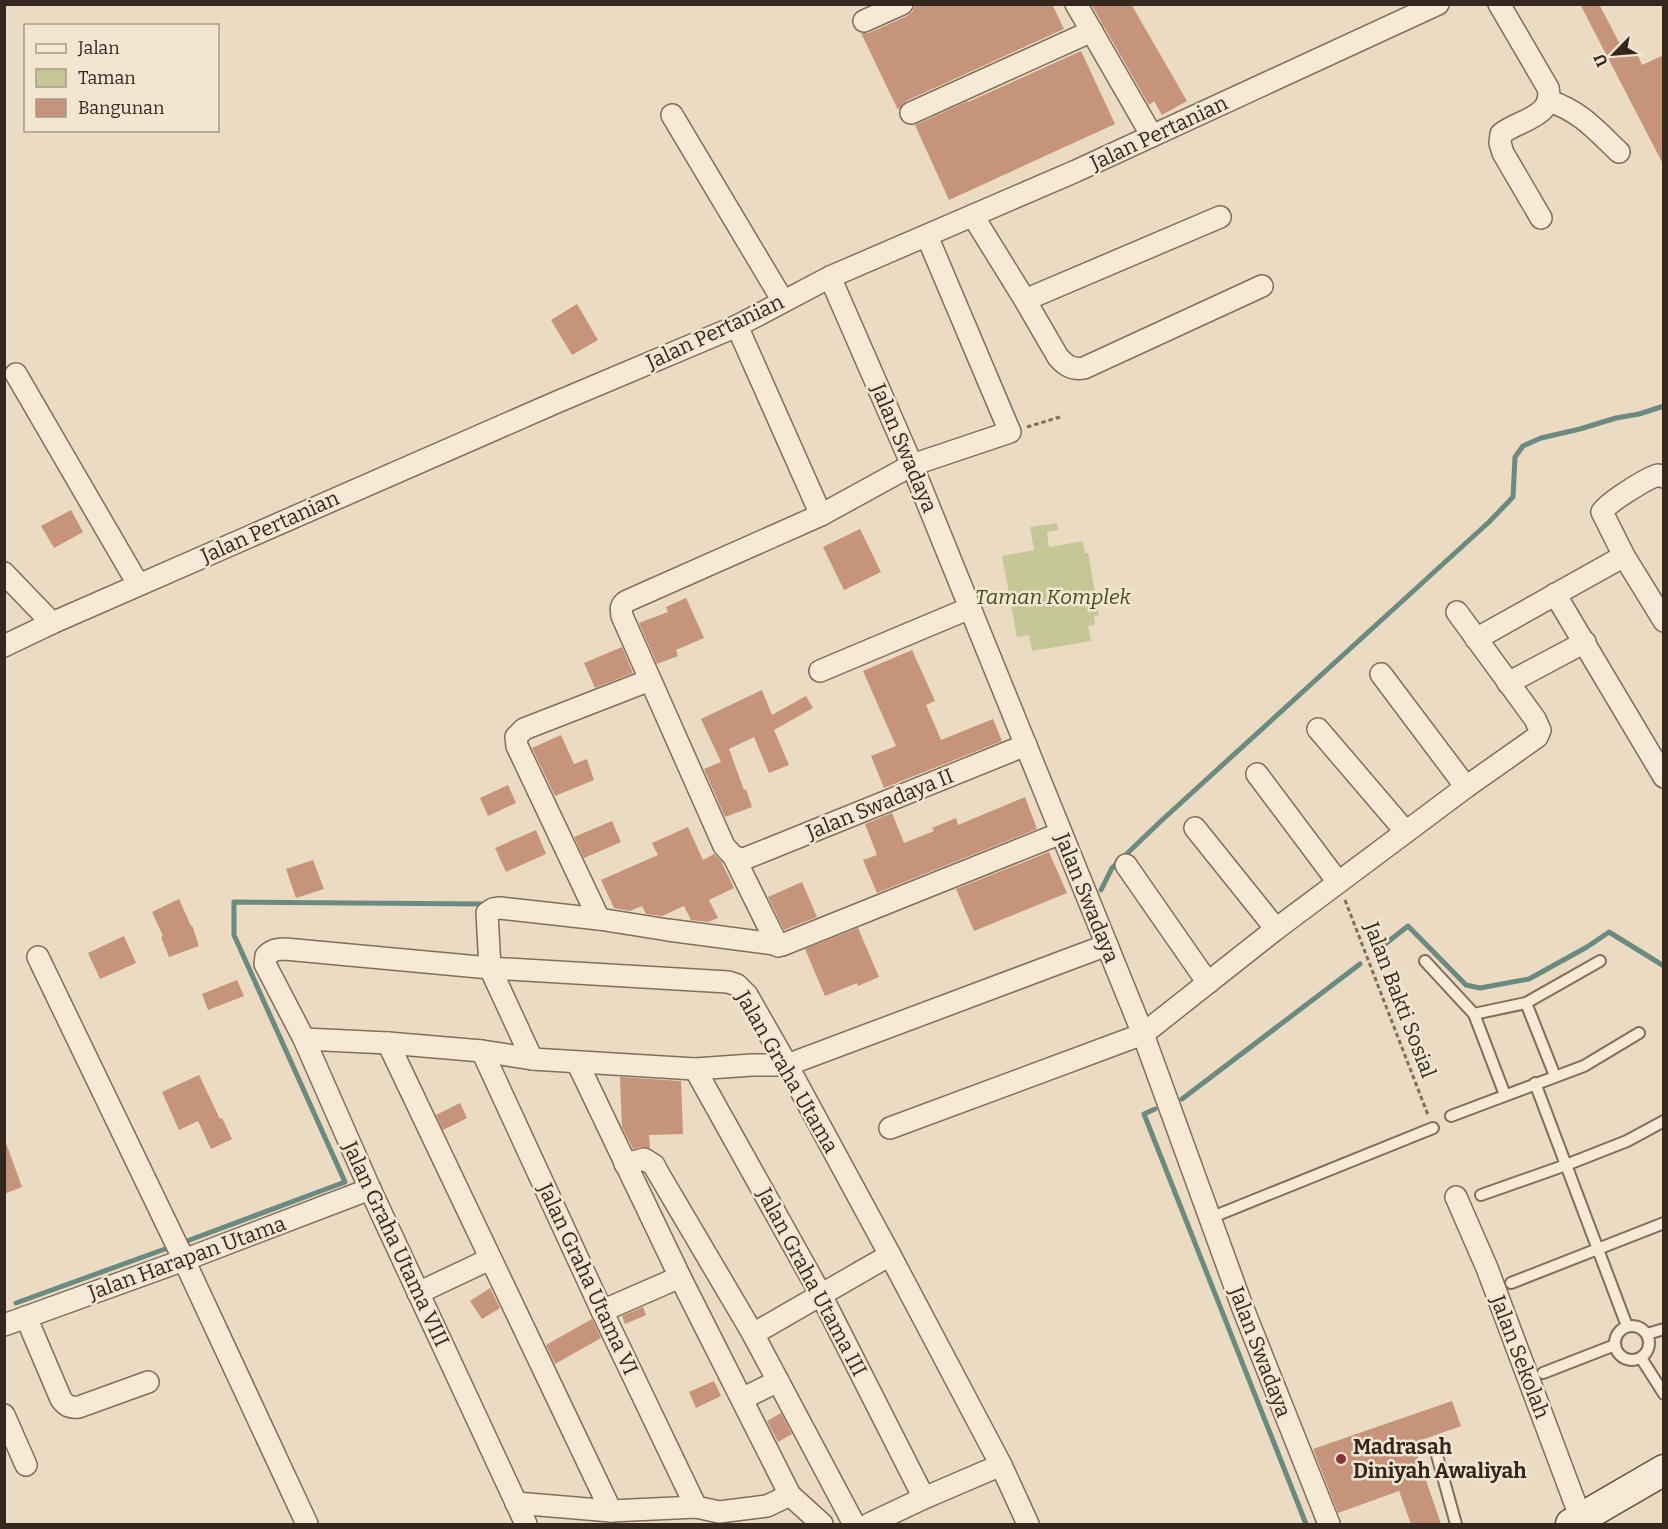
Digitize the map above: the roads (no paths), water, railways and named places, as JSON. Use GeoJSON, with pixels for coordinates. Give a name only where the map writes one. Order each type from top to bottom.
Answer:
{"type":"FeatureCollection","features":[{"type":"Feature","properties":{"kind":"main road"},"geometry":{"type":"LineString","coordinates":[[1576,1522],[1664,1470]]}},
{"type":"Feature","properties":{"kind":"street"},"geometry":{"type":"LineString","coordinates":[[864,21],[902,4]]}},
{"type":"Feature","properties":{"kind":"street"},"geometry":{"type":"LineString","coordinates":[[1076,4],[1152,136]]}},
{"type":"Feature","properties":{"kind":"street","name":"Jalan Pertanian"},"geometry":{"type":"LineString","coordinates":[[4,646],[138,584],[535,411],[737,326],[830,277],[1152,136],[1438,4]]}},
{"type":"Feature","properties":{"kind":"street"},"geometry":{"type":"LineString","coordinates":[[1500,4],[1548,88],[1549,101],[1546,107],[1539,114],[1510,127],[1501,134],[1500,143],[1503,153],[1541,218]]}},
{"type":"Feature","properties":{"kind":"street"},"geometry":{"type":"LineString","coordinates":[[911,113],[1092,31]]}},
{"type":"Feature","properties":{"kind":"street"},"geometry":{"type":"LineString","coordinates":[[1549,101],[1563,105],[1582,117],[1619,152]]}},
{"type":"Feature","properties":{"kind":"street"},"geometry":{"type":"LineString","coordinates":[[672,116],[783,301]]}},
{"type":"Feature","properties":{"kind":"street"},"geometry":{"type":"LineString","coordinates":[[973,216],[1058,357],[1071,368],[1084,368],[1262,286]]}},
{"type":"Feature","properties":{"kind":"street"},"geometry":{"type":"LineString","coordinates":[[1025,300],[1220,217]]}},
{"type":"Feature","properties":{"kind":"street"},"geometry":{"type":"LineString","coordinates":[[778,946],[734,857],[724,846],[622,616],[621,608],[623,603],[821,515],[912,465],[1010,432],[927,236]]}},
{"type":"Feature","properties":{"kind":"street","name":"Jalan Swadaya"},"geometry":{"type":"LineString","coordinates":[[830,277],[912,465],[1143,1034],[1242,1306],[1329,1524]]}},
{"type":"Feature","properties":{"kind":"street"},"geometry":{"type":"LineString","coordinates":[[737,326],[821,515]]}},
{"type":"Feature","properties":{"kind":"street"},"geometry":{"type":"LineString","coordinates":[[16,374],[138,584]]}},
{"type":"Feature","properties":{"kind":"street"},"geometry":{"type":"LineString","coordinates":[[1664,477],[1658,475],[1647,479],[1603,508],[1603,516],[1623,556],[1664,621]]}},
{"type":"Feature","properties":{"kind":"street"},"geometry":{"type":"LineString","coordinates":[[1476,639],[1623,556]]}},
{"type":"Feature","properties":{"kind":"street"},"geometry":{"type":"LineString","coordinates":[[4,573],[52,623]]}},
{"type":"Feature","properties":{"kind":"street"},"geometry":{"type":"LineString","coordinates":[[1555,594],[1664,777]]}},
{"type":"Feature","properties":{"kind":"street"},"geometry":{"type":"LineString","coordinates":[[820,671],[970,608]]}},
{"type":"Feature","properties":{"kind":"street"},"geometry":{"type":"LineString","coordinates":[[890,1128],[1143,1034],[1338,882],[1537,737],[1540,730],[1535,719],[1457,612]]}},
{"type":"Feature","properties":{"kind":"street"},"geometry":{"type":"LineString","coordinates":[[1508,683],[1585,642]]}},
{"type":"Feature","properties":{"kind":"street"},"geometry":{"type":"LineString","coordinates":[[1381,674],[1466,787]]}},
{"type":"Feature","properties":{"kind":"street"},"geometry":{"type":"LineString","coordinates":[[599,919],[517,746],[516,737],[524,729],[650,680]]}},
{"type":"Feature","properties":{"kind":"street"},"geometry":{"type":"LineString","coordinates":[[1318,729],[1406,832]]}},
{"type":"Feature","properties":{"kind":"street","name":"Jalan Swadaya II"},"geometry":{"type":"LineString","coordinates":[[734,857],[744,859],[1026,745]]}},
{"type":"Feature","properties":{"kind":"street"},"geometry":{"type":"LineString","coordinates":[[1257,774],[1338,882]]}},
{"type":"Feature","properties":{"kind":"street"},"geometry":{"type":"LineString","coordinates":[[1195,828],[1276,929]]}},
{"type":"Feature","properties":{"kind":"street"},"geometry":{"type":"LineString","coordinates":[[532,1059],[490,968],[487,920],[493,909],[599,919],[778,946],[1061,833]]}},
{"type":"Feature","properties":{"kind":"street"},"geometry":{"type":"LineString","coordinates":[[1126,866],[1208,983]]}},
{"type":"Feature","properties":{"kind":"street"},"geometry":{"type":"LineString","coordinates":[[304,1040],[388,1043],[482,1051],[532,1059],[695,1069],[788,1065],[1107,945]]}},
{"type":"Feature","properties":{"kind":"street","name":"Jalan Graha Utama"},"geometry":{"type":"LineString","coordinates":[[265,964],[266,956],[270,952],[285,949],[490,968],[728,982],[737,985],[747,995],[788,1065],[891,1255],[1001,1465],[1028,1524]]}},
{"type":"Feature","properties":{"kind":"street"},"geometry":{"type":"LineString","coordinates":[[38,957],[184,1260],[307,1524]]}},
{"type":"Feature","properties":{"kind":"street","name":"Jalan Graha Utama VIII"},"geometry":{"type":"LineString","coordinates":[[265,964],[304,1040],[370,1189],[526,1524]]}},
{"type":"Feature","properties":{"kind":"street"},"geometry":{"type":"LineString","coordinates":[[388,1043],[611,1511]]}},
{"type":"Feature","properties":{"kind":"street","name":"Jalan Graha Utama VI"},"geometry":{"type":"LineString","coordinates":[[482,1051],[602,1311],[696,1507]]}},
{"type":"Feature","properties":{"kind":"street"},"geometry":{"type":"LineString","coordinates":[[577,1062],[680,1277],[790,1495],[822,1524]]}},
{"type":"Feature","properties":{"kind":"street","name":"Jalan Graha Utama III"},"geometry":{"type":"LineString","coordinates":[[695,1069],[821,1295],[924,1498]]}},
{"type":"Feature","properties":{"kind":"street"},"geometry":{"type":"LineString","coordinates":[[625,1164],[644,1159],[654,1165],[753,1334],[854,1524]]}},
{"type":"Feature","properties":{"kind":"street","name":"Jalan Harapan Utama"},"geometry":{"type":"LineString","coordinates":[[5,1323],[184,1260],[370,1189]]}},
{"type":"Feature","properties":{"kind":"street","name":"Jalan Sekolah"},"geometry":{"type":"LineString","coordinates":[[1456,1197],[1487,1268],[1576,1522]]}},
{"type":"Feature","properties":{"kind":"street"},"geometry":{"type":"LineString","coordinates":[[657,1230],[684,1215]]}},
{"type":"Feature","properties":{"kind":"street"},"geometry":{"type":"LineString","coordinates":[[753,1334],[891,1255]]}},
{"type":"Feature","properties":{"kind":"street"},"geometry":{"type":"LineString","coordinates":[[418,1293],[490,1259]]}},
{"type":"Feature","properties":{"kind":"street"},"geometry":{"type":"LineString","coordinates":[[602,1311],[680,1277]]}},
{"type":"Feature","properties":{"kind":"street"},"geometry":{"type":"LineString","coordinates":[[26,1317],[61,1400],[66,1406],[79,1407],[148,1382]]}},
{"type":"Feature","properties":{"kind":"street"},"geometry":{"type":"LineString","coordinates":[[742,1399],[778,1381]]}},
{"type":"Feature","properties":{"kind":"street"},"geometry":{"type":"LineString","coordinates":[[4,1415],[26,1465]]}},
{"type":"Feature","properties":{"kind":"street"},"geometry":{"type":"LineString","coordinates":[[869,1524],[1001,1465]]}},
{"type":"Feature","properties":{"kind":"street"},"geometry":{"type":"LineString","coordinates":[[516,1503],[611,1511],[696,1507],[719,1512],[767,1506],[790,1495]]}},
{"type":"Feature","properties":{"kind":"lane"},"geometry":{"type":"LineString","coordinates":[[1425,961],[1474,1014],[1505,1095]]}},
{"type":"Feature","properties":{"kind":"lane"},"geometry":{"type":"LineString","coordinates":[[1474,1014],[1526,1003],[1600,961]]}},
{"type":"Feature","properties":{"kind":"lane"},"geometry":{"type":"LineString","coordinates":[[1526,1003],[1555,1076]]}},
{"type":"Feature","properties":{"kind":"lane"},"geometry":{"type":"LineString","coordinates":[[1450,1116],[1584,1066],[1639,1033]]}},
{"type":"Feature","properties":{"kind":"lane"},"geometry":{"type":"LineString","coordinates":[[1535,1083],[1627,1326]]}},
{"type":"Feature","properties":{"kind":"lane"},"geometry":{"type":"LineString","coordinates":[[1481,1195],[1628,1141],[1664,1121]]}},
{"type":"Feature","properties":{"kind":"lane"},"geometry":{"type":"LineString","coordinates":[[1210,1218],[1433,1128]]}},
{"type":"Feature","properties":{"kind":"lane"},"geometry":{"type":"LineString","coordinates":[[1511,1283],[1664,1223]]}},
{"type":"Feature","properties":{"kind":"lane"},"geometry":{"type":"LineString","coordinates":[[1627,1326],[1638,1326],[1647,1334],[1649,1344],[1641,1358],[1625,1358],[1617,1350],[1618,1333],[1627,1326]]}},
{"type":"Feature","properties":{"kind":"lane"},"geometry":{"type":"LineString","coordinates":[[1647,1334],[1664,1329]]}},
{"type":"Feature","properties":{"kind":"lane"},"geometry":{"type":"LineString","coordinates":[[1543,1373],[1616,1345]]}},
{"type":"Feature","properties":{"kind":"lane"},"geometry":{"type":"LineString","coordinates":[[1641,1358],[1664,1394]]}},
{"type":"Feature","properties":{"kind":"lane"},"geometry":{"type":"LineString","coordinates":[[1435,1448],[1456,1524]]}},
{"type":"Feature","properties":{"kind":"waterway"},"geometry":{"type":"LineString","coordinates":[[1101,890],[1112,868],[1161,821],[1489,522],[1513,497],[1515,457],[1523,446],[1541,438],[1664,406]]}},
{"type":"Feature","properties":{"kind":"waterway"},"geometry":{"type":"LineString","coordinates":[[187,1241],[345,1182],[234,935],[234,902],[486,904]]}},
{"type":"Feature","properties":{"kind":"waterway"},"geometry":{"type":"LineString","coordinates":[[1375,952],[1408,926],[1466,985],[1480,988],[1529,979],[1609,932],[1664,966]]}},
{"type":"Feature","properties":{"kind":"waterway"},"geometry":{"type":"LineString","coordinates":[[1182,1099],[1360,964]]}},
{"type":"Feature","properties":{"kind":"waterway"},"geometry":{"type":"LineString","coordinates":[[1155,1109],[1144,1114],[1306,1524]]}},
{"type":"Feature","properties":{"kind":"waterway"},"geometry":{"type":"LineString","coordinates":[[16,1303],[165,1249]]}},
{"type":"Feature","properties":{"kind":"place","name":"Madrasah Diniyah Awaliyah"},"geometry":{"type":"Point","coordinates":[1341,1459]}},
{"type":"Feature","properties":{"kind":"park label","name":"Taman Komplek"},"geometry":{"type":"Point","coordinates":[1053,597]}}]}
